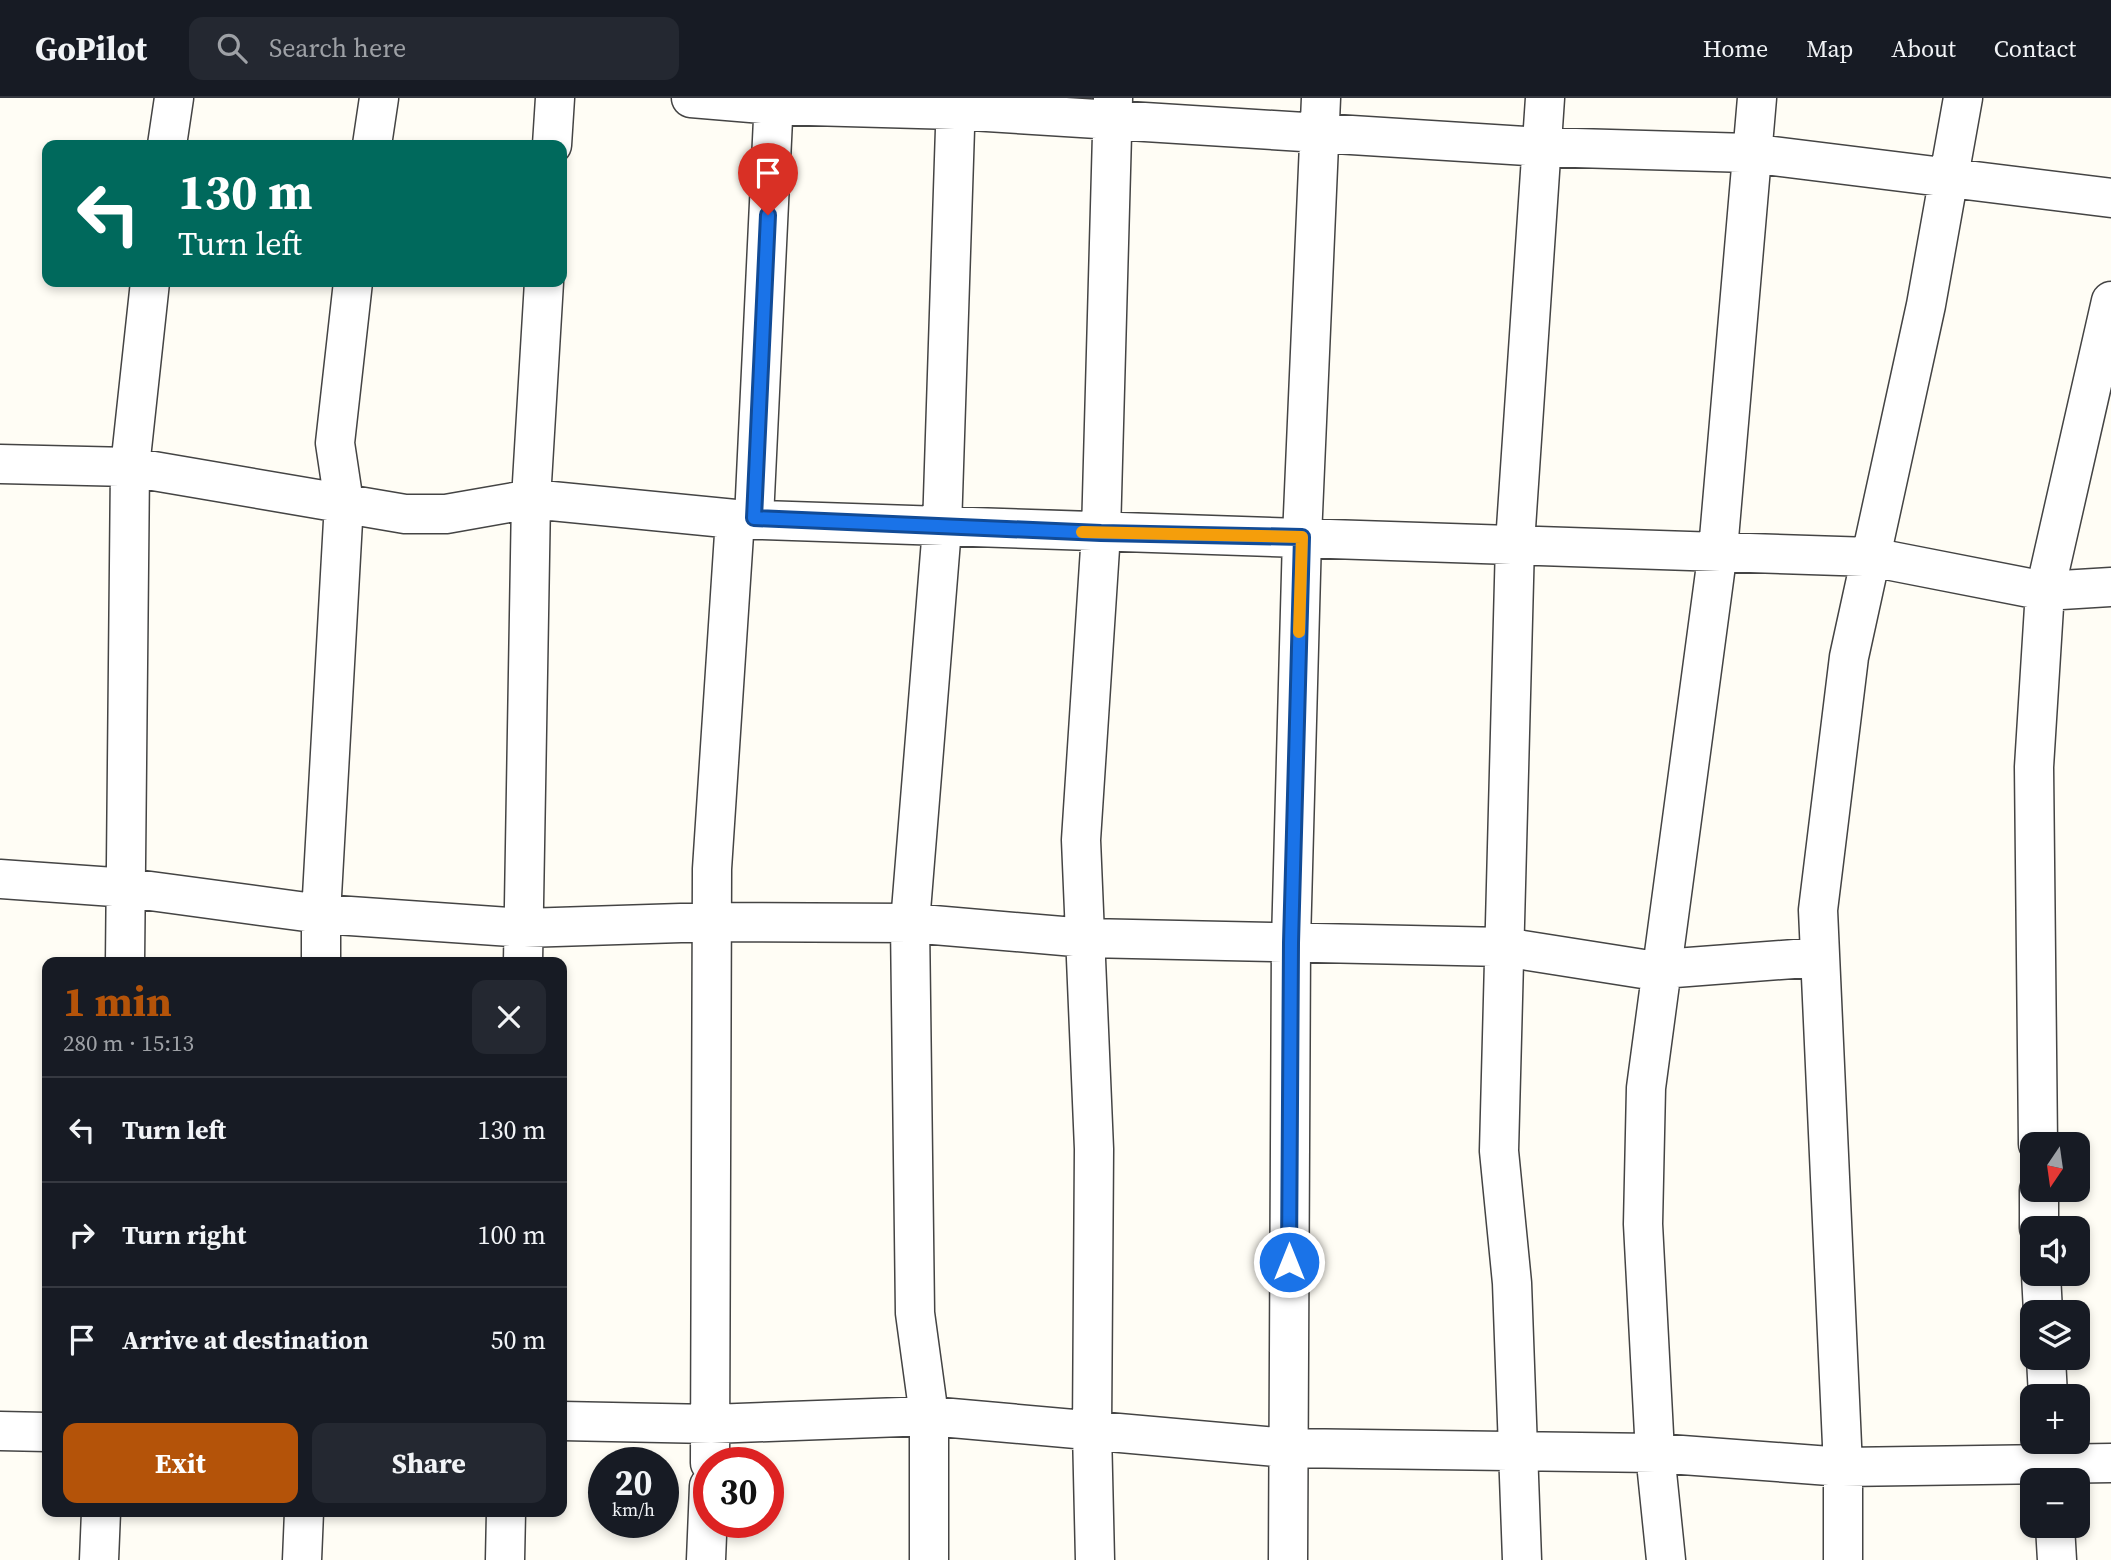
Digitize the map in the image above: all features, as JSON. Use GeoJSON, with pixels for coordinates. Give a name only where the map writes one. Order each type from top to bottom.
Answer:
{"type":"FeatureCollection","features":[{"type":"Feature","properties":{"kind":"street"},"geometry":{"type":"LineString","coordinates":[[168,140],[174,98]]}},
{"type":"Feature","properties":{"kind":"street"},"geometry":{"type":"LineString","coordinates":[[373,140],[379,98]]}},
{"type":"Feature","properties":{"kind":"street"},"geometry":{"type":"LineString","coordinates":[[552,140],[555,98]]}},
{"type":"Feature","properties":{"kind":"street"},"geometry":{"type":"LineString","coordinates":[[691,98],[1319,116],[1541,147],[1749,153],[2111,198]]}},
{"type":"Feature","properties":{"kind":"street"},"geometry":{"type":"LineString","coordinates":[[1522,1560],[1512,1283],[1499,1151],[1516,542],[1545,98]]}},
{"type":"Feature","properties":{"kind":"street"},"geometry":{"type":"LineString","coordinates":[[1666,1560],[1655,1453],[1643,1224],[1646,1088],[1718,550],[1749,153],[1757,98]]}},
{"type":"Feature","properties":{"kind":"street"},"geometry":{"type":"LineString","coordinates":[[1843,1560],[1843,1467],[1818,910],[1849,657],[1926,306],[1963,98]]}},
{"type":"Feature","properties":{"kind":"street"},"geometry":{"type":"LineString","coordinates":[[710,1447],[712,869],[745,519],[774,102]]}},
{"type":"Feature","properties":{"kind":"street"},"geometry":{"type":"LineString","coordinates":[[929,1560],[929,1416],[915,1313],[910,923],[942,528],[955,104]]}},
{"type":"Feature","properties":{"kind":"street"},"geometry":{"type":"LineString","coordinates":[[1095,1560],[1092,1431],[1094,1149],[1081,840],[1101,533],[1112,110]]}},
{"type":"Feature","properties":{"kind":"street"},"geometry":{"type":"LineString","coordinates":[[1288,1560],[1291,943],[1302,537],[1319,116]]}},
{"type":"Feature","properties":{"kind":"street"},"geometry":{"type":"LineString","coordinates":[[125,957],[128,888],[130,467],[149,287]]}},
{"type":"Feature","properties":{"kind":"street"},"geometry":{"type":"LineString","coordinates":[[321,957],[321,914],[344,503],[335,443],[352,287]]}},
{"type":"Feature","properties":{"kind":"street"},"geometry":{"type":"LineString","coordinates":[[523,945],[531,499],[544,287]]}},
{"type":"Feature","properties":{"kind":"street"},"geometry":{"type":"LineString","coordinates":[[2038,1132],[2034,767],[2045,591],[2111,301]]}},
{"type":"Feature","properties":{"kind":"street"},"geometry":{"type":"LineString","coordinates":[[0,464],[130,467],[405,514],[446,514],[531,499],[745,519],[942,528],[1516,542],[1804,556],[1871,556],[2045,591],[2111,587]]}},
{"type":"Feature","properties":{"kind":"street"},"geometry":{"type":"LineString","coordinates":[[0,879],[128,888],[523,945],[712,922],[910,923],[1086,938],[1504,947],[1661,972],[1662,969],[1820,957]]}},
{"type":"Feature","properties":{"kind":"street"},"geometry":{"type":"LineString","coordinates":[[567,1421],[711,1424],[929,1416],[1288,1448],[1655,1453],[1843,1467],[2111,1463]]}},
{"type":"Feature","properties":{"kind":"street"},"geometry":{"type":"LineString","coordinates":[[0,1431],[42,1432]]}},
{"type":"Feature","properties":{"kind":"street"},"geometry":{"type":"LineString","coordinates":[[99,1560],[101,1517]]}},
{"type":"Feature","properties":{"kind":"street"},"geometry":{"type":"LineString","coordinates":[[302,1560],[304,1517]]}},
{"type":"Feature","properties":{"kind":"street"},"geometry":{"type":"LineString","coordinates":[[505,1560],[506,1517]]}},
{"type":"Feature","properties":{"kind":"street"},"geometry":{"type":"LineString","coordinates":[[706,1560],[707,1538]]}},
{"type":"Feature","properties":{"kind":"street"},"geometry":{"type":"LineString","coordinates":[[2056,1538],[2057,1560]]}},
{"type":"Feature","properties":{"kind":"slow traffic"},"geometry":{"type":"LineString","coordinates":[[1082,532],[1302,537],[1299,632]]}},
{"type":"Feature","properties":{"kind":"route"},"geometry":{"type":"LineString","coordinates":[[768,215],[754,518],[942,528],[1302,537],[1291,943],[1289,1262]]}}]}
